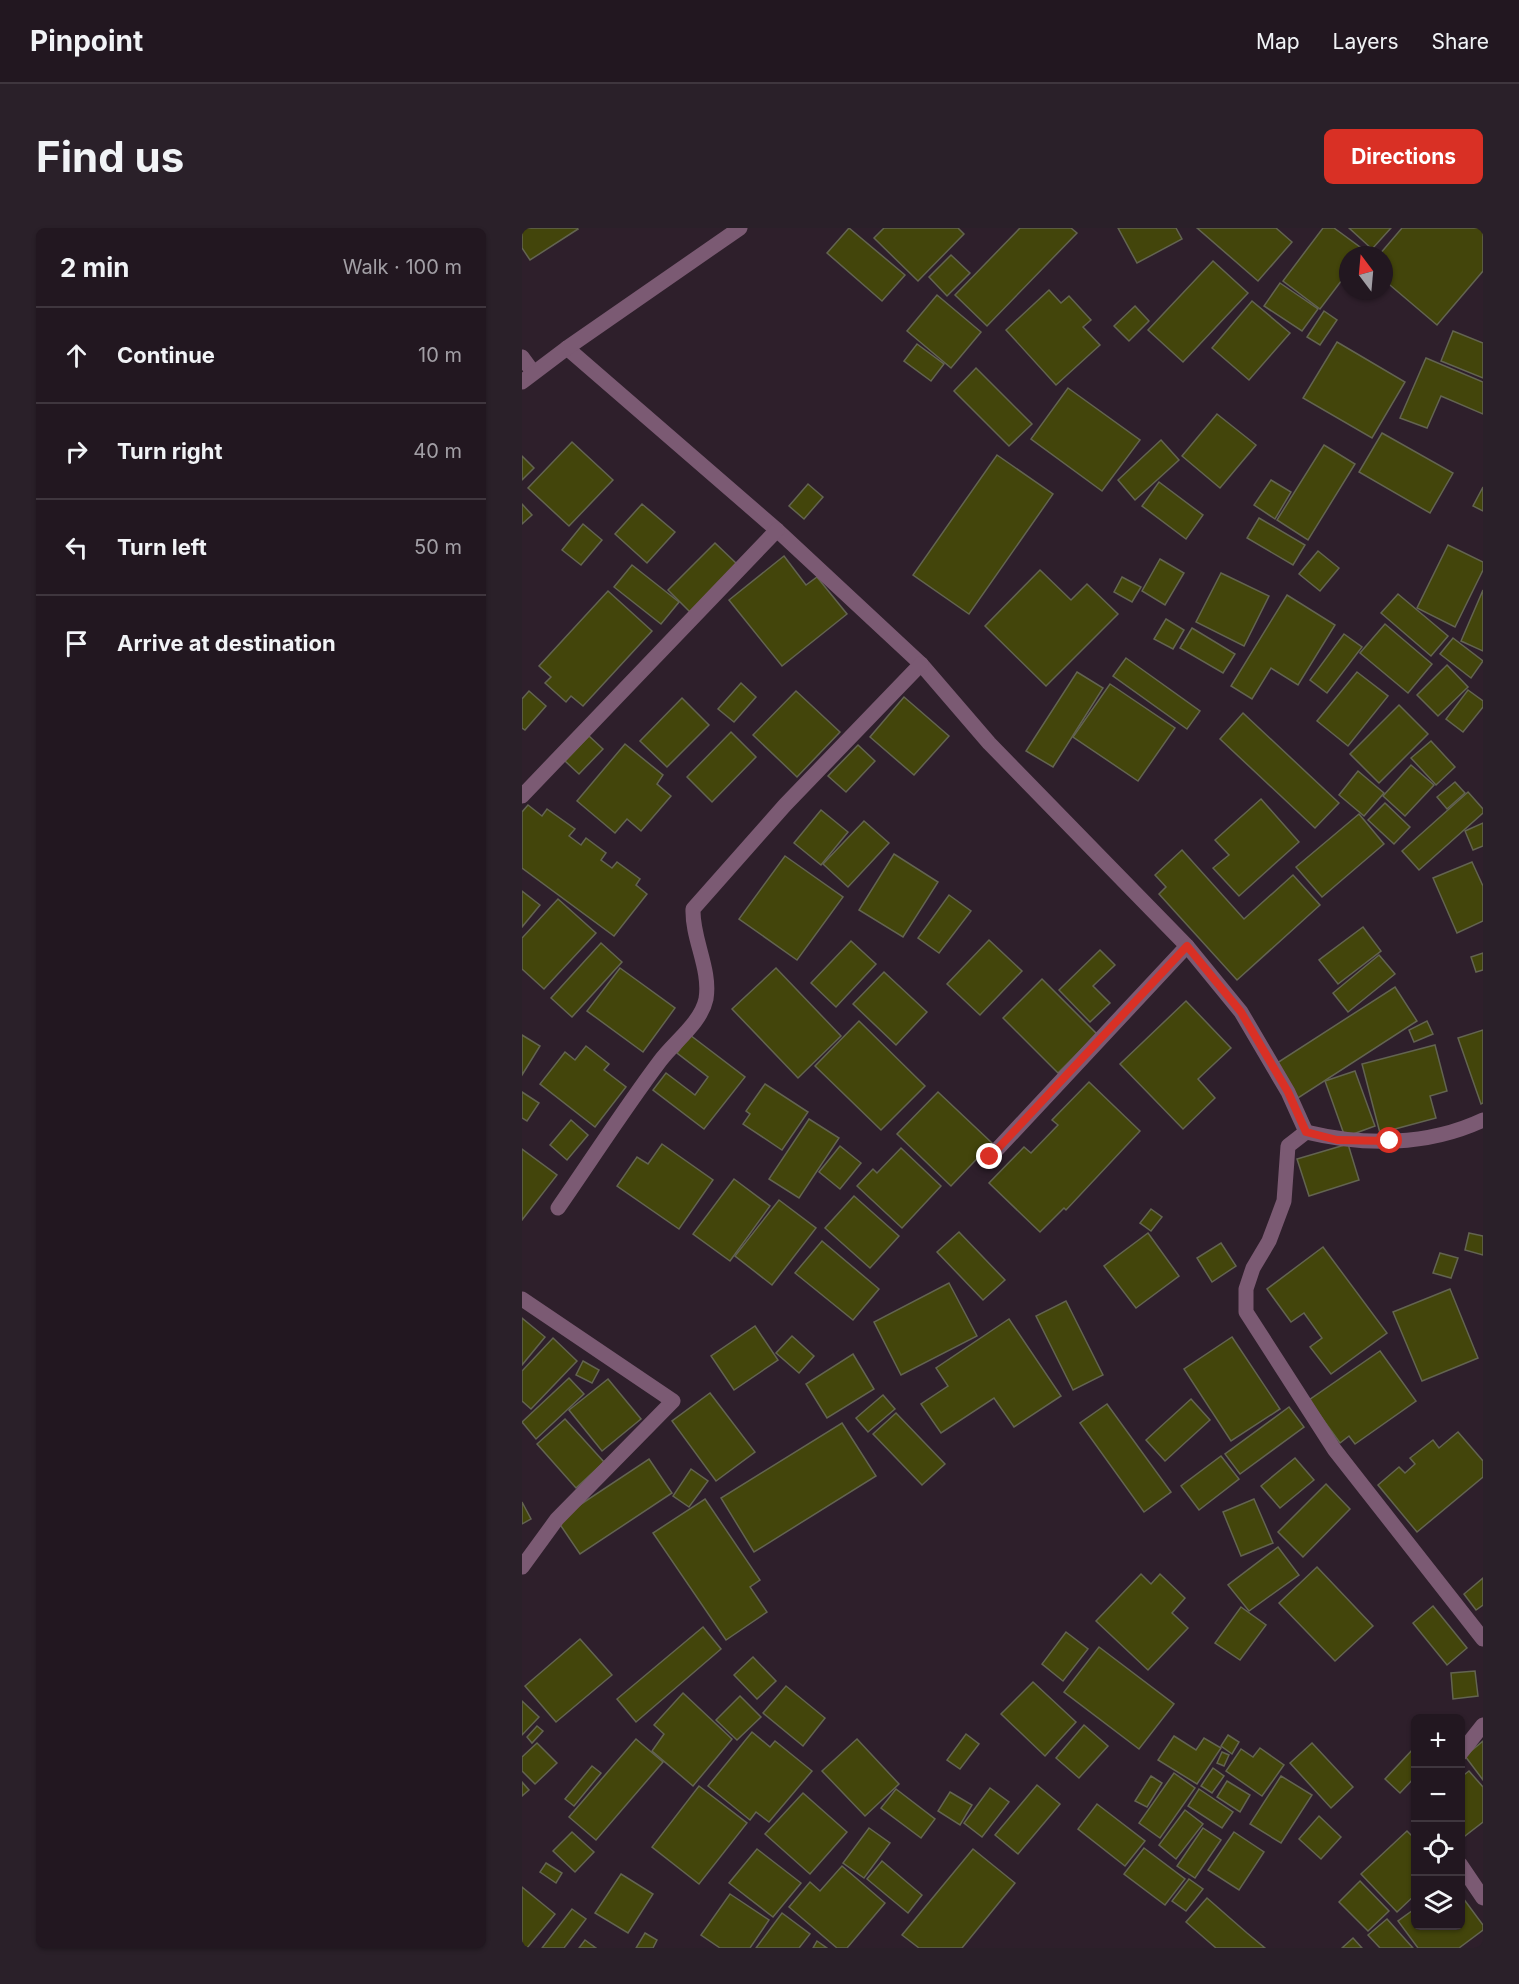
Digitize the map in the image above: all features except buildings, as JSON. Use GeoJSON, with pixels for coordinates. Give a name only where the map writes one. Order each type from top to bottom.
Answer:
{"type":"FeatureCollection","features":[{"type":"Feature","properties":{"kind":"street"},"geometry":{"type":"LineString","coordinates":[[522,357],[528,377],[740,228]]}},
{"type":"Feature","properties":{"kind":"street"},"geometry":{"type":"LineString","coordinates":[[567,348],[777,530],[921,664],[989,743],[1187,946],[1241,1012],[1288,1092],[1306,1132]]}},
{"type":"Feature","properties":{"kind":"street"},"geometry":{"type":"LineString","coordinates":[[522,796],[777,530]]}},
{"type":"Feature","properties":{"kind":"street"},"geometry":{"type":"LineString","coordinates":[[558,1208],[661,1060],[701,1012],[706,998],[703,963],[692,927],[693,909],[785,806],[921,664]]}},
{"type":"Feature","properties":{"kind":"street"},"geometry":{"type":"LineString","coordinates":[[990,1157],[1187,946]]}},
{"type":"Feature","properties":{"kind":"street"},"geometry":{"type":"LineString","coordinates":[[1306,1132],[1337,1140],[1424,1139],[1483,1120]]}},
{"type":"Feature","properties":{"kind":"street"},"geometry":{"type":"LineString","coordinates":[[1306,1132],[1288,1146],[1284,1201],[1269,1241],[1253,1268],[1246,1289],[1246,1312],[1335,1449],[1483,1639]]}},
{"type":"Feature","properties":{"kind":"street"},"geometry":{"type":"LineString","coordinates":[[522,1299],[673,1401],[557,1519],[522,1567]]}},
{"type":"Feature","properties":{"kind":"street"},"geometry":{"type":"LineString","coordinates":[[1465,1749],[1483,1725]]}},
{"type":"Feature","properties":{"kind":"street"},"geometry":{"type":"LineString","coordinates":[[1465,1870],[1483,1898]]}},
{"type":"Feature","properties":{"kind":"route"},"geometry":{"type":"LineString","coordinates":[[990,1157],[1187,946],[1241,1012],[1288,1092],[1306,1132],[1337,1140],[1390,1141]]}}]}
